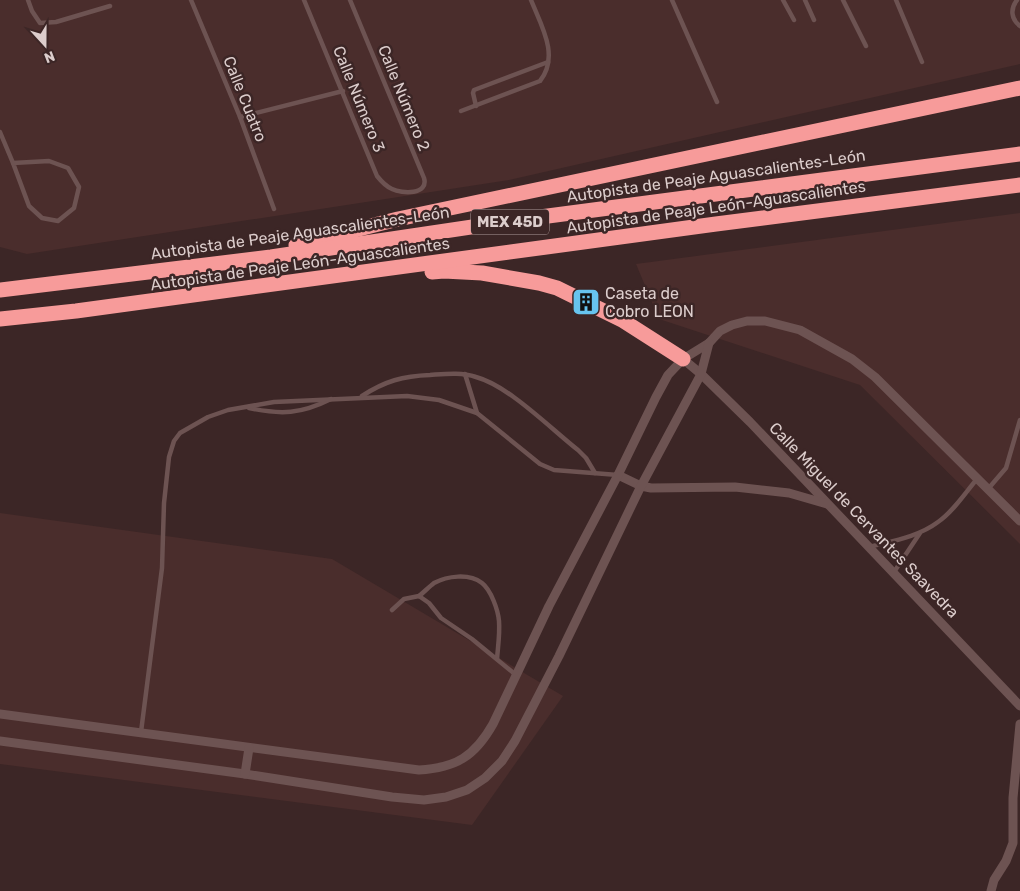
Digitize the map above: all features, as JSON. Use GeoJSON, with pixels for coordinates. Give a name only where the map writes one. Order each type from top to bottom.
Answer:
{"type":"FeatureCollection","features":[{"type":"Feature","properties":{"kind":"highway"},"geometry":{"type":"LineString","coordinates":[[272,256],[283,248],[398,220],[1020,88]]}},
{"type":"Feature","properties":{"kind":"highway","name":"Autopista de Peaje Aguascalientes-León"},"geometry":{"type":"LineString","coordinates":[[0,290],[272,256],[525,219],[1020,154]]}},
{"type":"Feature","properties":{"kind":"highway","name":"Autopista de Peaje León-Aguascalientes"},"geometry":{"type":"LineString","coordinates":[[0,319],[76,312],[716,224],[1020,185]]}},
{"type":"Feature","properties":{"kind":"highway"},"geometry":{"type":"LineString","coordinates":[[76,312],[131,312],[181,307],[444,271],[482,273],[557,288],[622,320],[683,359]]}},
{"type":"Feature","properties":{"kind":"street"},"geometry":{"type":"LineString","coordinates":[[0,714],[419,770],[445,767],[458,762],[470,754],[483,741],[503,705],[549,606],[668,375],[683,359],[709,344],[720,331],[732,324],[747,321],[766,321],[800,330],[852,359],[875,377],[1020,521]]}},
{"type":"Feature","properties":{"kind":"street"},"geometry":{"type":"LineString","coordinates":[[0,742],[245,774],[392,797],[424,800],[446,797],[467,790],[485,778],[502,761],[515,741],[559,656],[641,486],[702,374],[709,344]]}},
{"type":"Feature","properties":{"kind":"street","name":"Calle Miguel de Cervantes Saavedra"},"geometry":{"type":"LineString","coordinates":[[683,359],[702,374],[750,422],[1020,706]]}},
{"type":"Feature","properties":{"kind":"street"},"geometry":{"type":"LineString","coordinates":[[618,475],[641,486],[661,489],[735,487],[789,493],[827,504]]}},
{"type":"Feature","properties":{"kind":"street"},"geometry":{"type":"LineString","coordinates":[[991,891],[994,880],[1006,862],[1013,843],[1013,798],[1020,724]]}},
{"type":"Feature","properties":{"kind":"street"},"geometry":{"type":"LineString","coordinates":[[245,774],[249,748]]}},
{"type":"Feature","properties":{"kind":"lane"},"geometry":{"type":"LineString","coordinates":[[28,0],[32,12],[40,23],[56,22],[110,6]]}},
{"type":"Feature","properties":{"kind":"lane","name":"Calle Cuatro"},"geometry":{"type":"LineString","coordinates":[[191,0],[240,118],[274,209]]}},
{"type":"Feature","properties":{"kind":"lane","name":"Calle Número 3"},"geometry":{"type":"LineString","coordinates":[[304,0],[377,176],[387,187],[405,193]]}},
{"type":"Feature","properties":{"kind":"lane","name":"Calle Número 2"},"geometry":{"type":"LineString","coordinates":[[350,0],[425,183],[424,187],[420,190],[405,193]]}},
{"type":"Feature","properties":{"kind":"lane"},"geometry":{"type":"LineString","coordinates":[[461,112],[540,81],[546,73],[549,44],[531,0]]}},
{"type":"Feature","properties":{"kind":"lane"},"geometry":{"type":"LineString","coordinates":[[672,0],[717,102]]}},
{"type":"Feature","properties":{"kind":"lane"},"geometry":{"type":"LineString","coordinates":[[783,0],[794,20]]}},
{"type":"Feature","properties":{"kind":"lane"},"geometry":{"type":"LineString","coordinates":[[805,0],[814,20]]}},
{"type":"Feature","properties":{"kind":"lane"},"geometry":{"type":"LineString","coordinates":[[843,0],[866,46]]}},
{"type":"Feature","properties":{"kind":"lane"},"geometry":{"type":"LineString","coordinates":[[896,0],[922,62]]}},
{"type":"Feature","properties":{"kind":"lane"},"geometry":{"type":"LineString","coordinates":[[1017,0],[1012,8],[1012,13],[1013,18],[1020,26]]}},
{"type":"Feature","properties":{"kind":"lane"},"geometry":{"type":"LineString","coordinates":[[476,106],[474,90],[548,62]]}},
{"type":"Feature","properties":{"kind":"lane"},"geometry":{"type":"LineString","coordinates":[[240,118],[343,91]]}},
{"type":"Feature","properties":{"kind":"lane"},"geometry":{"type":"LineString","coordinates":[[0,132],[29,206],[42,218],[58,221],[74,208],[78,187],[68,168],[49,161],[13,163]]}},
{"type":"Feature","properties":{"kind":"lane"},"geometry":{"type":"LineString","coordinates":[[362,397],[377,386],[406,377],[465,374],[489,381],[515,399],[578,450],[595,473]]}},
{"type":"Feature","properties":{"kind":"lane"},"geometry":{"type":"LineString","coordinates":[[465,374],[477,413]]}},
{"type":"Feature","properties":{"kind":"lane"},"geometry":{"type":"LineString","coordinates":[[141,732],[162,568],[164,503],[171,448],[180,433],[208,417],[228,410],[274,402],[407,396],[439,400],[477,413],[540,464],[554,470],[618,475]]}},
{"type":"Feature","properties":{"kind":"lane"},"geometry":{"type":"LineString","coordinates":[[245,407],[265,412],[287,413],[311,408],[333,398]]}},
{"type":"Feature","properties":{"kind":"lane"},"geometry":{"type":"LineString","coordinates":[[987,490],[1006,468],[1020,420]]}},
{"type":"Feature","properties":{"kind":"lane"},"geometry":{"type":"LineString","coordinates":[[869,547],[920,533],[939,522],[977,480]]}},
{"type":"Feature","properties":{"kind":"lane"},"geometry":{"type":"LineString","coordinates":[[894,572],[920,533]]}},
{"type":"Feature","properties":{"kind":"lane"},"geometry":{"type":"LineString","coordinates":[[392,610],[404,599],[419,596],[434,584],[450,577],[467,577],[482,583],[494,600],[499,619],[497,659]]}},
{"type":"Feature","properties":{"kind":"lane"},"geometry":{"type":"LineString","coordinates":[[419,596],[429,603],[441,618],[472,639],[516,675]]}},
{"type":"Feature","properties":{"kind":"shaded area"},"geometry":{"type":"Polygon","coordinates":[[[0,0],[1020,0],[1020,64],[509,180],[27,254],[0,247],[0,0]]]}},
{"type":"Feature","properties":{"kind":"shaded area"},"geometry":{"type":"Polygon","coordinates":[[[1020,213],[1020,544],[860,385],[659,319],[636,264],[1020,213]]]}},
{"type":"Feature","properties":{"kind":"shaded area"},"geometry":{"type":"Polygon","coordinates":[[[0,513],[332,559],[563,696],[472,825],[0,764],[0,513]]]}},
{"type":"Feature","properties":{"kind":"place","name":"Caseta de Cobro LEON"},"geometry":{"type":"Point","coordinates":[586,302]}}]}
